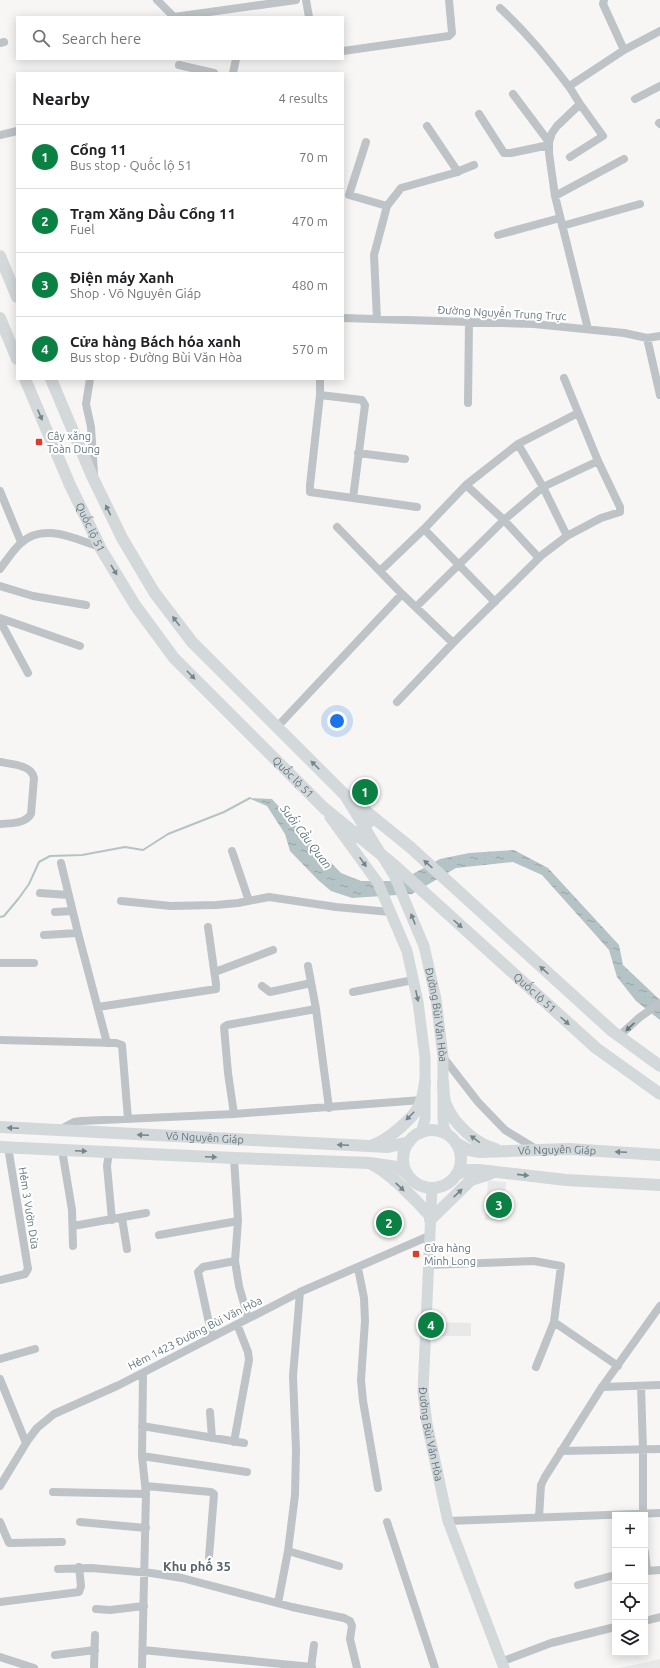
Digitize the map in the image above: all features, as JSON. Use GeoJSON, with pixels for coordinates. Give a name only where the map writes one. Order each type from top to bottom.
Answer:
{"type":"FeatureCollection","features":[{"type":"Feature","properties":{"kind":"highway"},"geometry":{"type":"LineString","coordinates":[[0,256],[16,295]]}},
{"type":"Feature","properties":{"kind":"highway"},"geometry":{"type":"LineString","coordinates":[[0,318],[16,357]]}},
{"type":"Feature","properties":{"kind":"highway","name":"Quốc lộ 51"},"geometry":{"type":"LineString","coordinates":[[26,380],[70,485],[100,547],[135,605],[174,658],[324,808],[382,855],[394,870],[429,898],[596,1048],[660,1094]]}},
{"type":"Feature","properties":{"kind":"highway","name":"Quốc lộ 51"},"geometry":{"type":"LineString","coordinates":[[51,380],[94,481],[122,538],[154,592],[192,642],[342,792],[410,847],[619,1036],[659,1063]]}},
{"type":"Feature","properties":{"kind":"highway"},"geometry":{"type":"LineString","coordinates":[[357,834],[373,818]]}},
{"type":"Feature","properties":{"kind":"highway"},"geometry":{"type":"LineString","coordinates":[[369,1146],[380,1143],[390,1136],[418,1109],[422,1100],[425,1082]]}},
{"type":"Feature","properties":{"kind":"highway"},"geometry":{"type":"LineString","coordinates":[[443,1082],[447,1107],[467,1133],[488,1147],[511,1151]]}},
{"type":"Feature","properties":{"kind":"highway","name":"Võ Nguyên Giáp"},"geometry":{"type":"LineString","coordinates":[[0,1128],[388,1147],[409,1142]]}},
{"type":"Feature","properties":{"kind":"highway"},"geometry":{"type":"LineString","coordinates":[[431,1130],[440,1131],[452,1139],[460,1149],[462,1158],[458,1174],[450,1183],[441,1187],[432,1188],[418,1184],[407,1174],[404,1165],[404,1155],[409,1142],[413,1138],[421,1133],[431,1130]]}},
{"type":"Feature","properties":{"kind":"highway","name":"Võ Nguyên Giáp"},"geometry":{"type":"LineString","coordinates":[[452,1139],[469,1150],[480,1152],[569,1150],[660,1154]]}},
{"type":"Feature","properties":{"kind":"highway","name":"Võ Nguyên Giáp"},"geometry":{"type":"LineString","coordinates":[[4,1147],[370,1163],[397,1167],[407,1174]]}},
{"type":"Feature","properties":{"kind":"highway"},"geometry":{"type":"LineString","coordinates":[[370,1163],[384,1172],[423,1208],[430,1219],[471,1180],[481,1175],[496,1172]]}},
{"type":"Feature","properties":{"kind":"highway"},"geometry":{"type":"LineString","coordinates":[[458,1174],[468,1170],[566,1180],[660,1185]]}},
{"type":"Feature","properties":{"kind":"main road"},"geometry":{"type":"LineString","coordinates":[[342,792],[357,834]]}},
{"type":"Feature","properties":{"kind":"main road","name":"Đường Bùi Văn Hòa"},"geometry":{"type":"LineString","coordinates":[[357,834],[407,951],[418,1002],[425,1057],[425,1120],[421,1133]]}},
{"type":"Feature","properties":{"kind":"main road","name":"Đường Bùi Văn Hòa"},"geometry":{"type":"LineString","coordinates":[[394,870],[404,899],[424,946],[436,999],[443,1057],[444,1128],[452,1139]]}},
{"type":"Feature","properties":{"kind":"main road","name":"Đường Bùi Văn Hòa"},"geometry":{"type":"LineString","coordinates":[[432,1188],[423,1392],[427,1424],[448,1521],[502,1665]]}},
{"type":"Feature","properties":{"kind":"street"},"geometry":{"type":"LineString","coordinates":[[157,0],[173,16]]}},
{"type":"Feature","properties":{"kind":"street"},"geometry":{"type":"LineString","coordinates":[[181,16],[296,0]]}},
{"type":"Feature","properties":{"kind":"street"},"geometry":{"type":"LineString","coordinates":[[306,0],[309,16]]}},
{"type":"Feature","properties":{"kind":"street"},"geometry":{"type":"LineString","coordinates":[[344,51],[449,36],[452,33],[453,26],[449,0]]}},
{"type":"Feature","properties":{"kind":"street"},"geometry":{"type":"LineString","coordinates":[[604,0],[603,4],[624,50]]}},
{"type":"Feature","properties":{"kind":"street"},"geometry":{"type":"LineString","coordinates":[[500,8],[522,28],[537,45],[604,136],[570,156]]}},
{"type":"Feature","properties":{"kind":"street"},"geometry":{"type":"LineString","coordinates":[[570,88],[571,85],[624,50],[660,31]]}},
{"type":"Feature","properties":{"kind":"street"},"geometry":{"type":"LineString","coordinates":[[233,72],[236,60]]}},
{"type":"Feature","properties":{"kind":"street"},"geometry":{"type":"LineString","coordinates":[[179,65],[210,72]]}},
{"type":"Feature","properties":{"kind":"street"},"geometry":{"type":"LineString","coordinates":[[635,98],[660,86]]}},
{"type":"Feature","properties":{"kind":"street"},"geometry":{"type":"LineString","coordinates":[[513,94],[549,144],[555,196],[588,329]]}},
{"type":"Feature","properties":{"kind":"street"},"geometry":{"type":"LineString","coordinates":[[549,144],[557,126],[580,104]]}},
{"type":"Feature","properties":{"kind":"street"},"geometry":{"type":"LineString","coordinates":[[479,114],[504,153],[511,153],[549,144]]}},
{"type":"Feature","properties":{"kind":"street"},"geometry":{"type":"LineString","coordinates":[[427,126],[458,172]]}},
{"type":"Feature","properties":{"kind":"street"},"geometry":{"type":"LineString","coordinates":[[0,135],[16,131]]}},
{"type":"Feature","properties":{"kind":"street"},"geometry":{"type":"LineString","coordinates":[[366,142],[349,195],[387,206]]}},
{"type":"Feature","properties":{"kind":"street"},"geometry":{"type":"LineString","coordinates":[[555,196],[624,158]]}},
{"type":"Feature","properties":{"kind":"street"},"geometry":{"type":"LineString","coordinates":[[377,319],[374,255],[387,206],[401,188],[458,172],[474,165]]}},
{"type":"Feature","properties":{"kind":"street"},"geometry":{"type":"LineString","coordinates":[[498,235],[640,204]]}},
{"type":"Feature","properties":{"kind":"street","name":"Đường Nguyễn Trung Trực"},"geometry":{"type":"LineString","coordinates":[[344,318],[534,324],[624,333],[647,338],[660,336]]}},
{"type":"Feature","properties":{"kind":"street"},"geometry":{"type":"LineString","coordinates":[[468,321],[468,403]]}},
{"type":"Feature","properties":{"kind":"street"},"geometry":{"type":"LineString","coordinates":[[647,338],[660,395]]}},
{"type":"Feature","properties":{"kind":"street"},"geometry":{"type":"LineString","coordinates":[[398,702],[454,643],[539,558],[567,536],[601,518],[620,512],[620,507],[598,461],[564,378]]}},
{"type":"Feature","properties":{"kind":"street"},"geometry":{"type":"LineString","coordinates":[[90,380],[86,404],[91,427],[94,481]]}},
{"type":"Feature","properties":{"kind":"street"},"geometry":{"type":"LineString","coordinates":[[320,380],[320,395],[310,492],[417,507]]}},
{"type":"Feature","properties":{"kind":"street"},"geometry":{"type":"LineString","coordinates":[[320,395],[362,400],[365,404],[353,498]]}},
{"type":"Feature","properties":{"kind":"street"},"geometry":{"type":"LineString","coordinates":[[380,571],[424,529],[466,484],[518,444],[578,413]]}},
{"type":"Feature","properties":{"kind":"street"},"geometry":{"type":"LineString","coordinates":[[518,444],[543,487],[567,536]]}},
{"type":"Feature","properties":{"kind":"street"},"geometry":{"type":"LineString","coordinates":[[358,453],[405,459]]}},
{"type":"Feature","properties":{"kind":"street"},"geometry":{"type":"LineString","coordinates":[[416,608],[504,520],[543,487],[598,461]]}},
{"type":"Feature","properties":{"kind":"street"},"geometry":{"type":"LineString","coordinates":[[466,484],[504,520],[539,558]]}},
{"type":"Feature","properties":{"kind":"street"},"geometry":{"type":"LineString","coordinates":[[0,491],[22,542]]}},
{"type":"Feature","properties":{"kind":"street"},"geometry":{"type":"LineString","coordinates":[[337,528],[416,608],[454,643]]}},
{"type":"Feature","properties":{"kind":"street"},"geometry":{"type":"LineString","coordinates":[[424,529],[495,602]]}},
{"type":"Feature","properties":{"kind":"street"},"geometry":{"type":"LineString","coordinates":[[0,569],[22,542],[38,533],[49,532],[67,536],[100,547]]}},
{"type":"Feature","properties":{"kind":"street"},"geometry":{"type":"LineString","coordinates":[[0,586],[33,596],[86,605]]}},
{"type":"Feature","properties":{"kind":"street"},"geometry":{"type":"LineString","coordinates":[[276,727],[402,594]]}},
{"type":"Feature","properties":{"kind":"street"},"geometry":{"type":"LineString","coordinates":[[0,619],[80,646]]}},
{"type":"Feature","properties":{"kind":"street"},"geometry":{"type":"LineString","coordinates":[[0,619],[28,673]]}},
{"type":"Feature","properties":{"kind":"street"},"geometry":{"type":"LineString","coordinates":[[0,762],[30,770],[34,778],[31,814],[24,821],[0,824]]}},
{"type":"Feature","properties":{"kind":"street"},"geometry":{"type":"LineString","coordinates":[[232,851],[249,901]]}},
{"type":"Feature","properties":{"kind":"street"},"geometry":{"type":"LineString","coordinates":[[61,863],[107,1044]]}},
{"type":"Feature","properties":{"kind":"street"},"geometry":{"type":"LineString","coordinates":[[40,892],[68,895]]}},
{"type":"Feature","properties":{"kind":"street"},"geometry":{"type":"LineString","coordinates":[[121,901],[171,906],[216,905],[272,897],[336,908],[389,909]]}},
{"type":"Feature","properties":{"kind":"street"},"geometry":{"type":"LineString","coordinates":[[55,912],[72,911]]}},
{"type":"Feature","properties":{"kind":"street"},"geometry":{"type":"LineString","coordinates":[[98,1007],[213,990],[216,988],[208,927]]}},
{"type":"Feature","properties":{"kind":"street"},"geometry":{"type":"LineString","coordinates":[[44,935],[78,933]]}},
{"type":"Feature","properties":{"kind":"street"},"geometry":{"type":"LineString","coordinates":[[215,972],[273,950]]}},
{"type":"Feature","properties":{"kind":"street"},"geometry":{"type":"LineString","coordinates":[[0,964],[34,963]]}},
{"type":"Feature","properties":{"kind":"street"},"geometry":{"type":"LineString","coordinates":[[308,966],[316,1009],[329,1108]]}},
{"type":"Feature","properties":{"kind":"street"},"geometry":{"type":"LineString","coordinates":[[353,992],[413,980]]}},
{"type":"Feature","properties":{"kind":"street"},"geometry":{"type":"LineString","coordinates":[[262,986],[268,991],[273,991],[311,983]]}},
{"type":"Feature","properties":{"kind":"street"},"geometry":{"type":"LineString","coordinates":[[619,1036],[640,1017],[660,1003]]}},
{"type":"Feature","properties":{"kind":"street"},"geometry":{"type":"LineString","coordinates":[[234,1114],[228,1073],[224,1027],[227,1024],[316,1009]]}},
{"type":"Feature","properties":{"kind":"street"},"geometry":{"type":"LineString","coordinates":[[0,1040],[122,1045],[128,1118]]}},
{"type":"Feature","properties":{"kind":"street"},"geometry":{"type":"LineString","coordinates":[[443,1057],[478,1102],[505,1130],[538,1150]]}},
{"type":"Feature","properties":{"kind":"street"},"geometry":{"type":"LineString","coordinates":[[58,1130],[74,1122],[329,1108],[422,1100]]}},
{"type":"Feature","properties":{"kind":"street","name":"Hẻm 3 Vườn Dừa"},"geometry":{"type":"LineString","coordinates":[[0,1280],[27,1272],[28,1269],[4,1147]]}},
{"type":"Feature","properties":{"kind":"street"},"geometry":{"type":"LineString","coordinates":[[62,1150],[72,1210],[72,1246]]}},
{"type":"Feature","properties":{"kind":"street"},"geometry":{"type":"LineString","coordinates":[[108,1152],[107,1166],[112,1220]]}},
{"type":"Feature","properties":{"kind":"street"},"geometry":{"type":"LineString","coordinates":[[234,1158],[238,1221],[235,1261],[238,1286],[248,1318]]}},
{"type":"Feature","properties":{"kind":"street"},"geometry":{"type":"LineString","coordinates":[[73,1226],[146,1213]]}},
{"type":"Feature","properties":{"kind":"street"},"geometry":{"type":"LineString","coordinates":[[122,1218],[127,1249]]}},
{"type":"Feature","properties":{"kind":"street"},"geometry":{"type":"LineString","coordinates":[[159,1235],[238,1221]]}},
{"type":"Feature","properties":{"kind":"street","name":"Hẻm 1423 Đường Bùi Văn Hòa"},"geometry":{"type":"LineString","coordinates":[[0,1486],[26,1443],[37,1428],[54,1414],[143,1373],[300,1292],[429,1236]]}},
{"type":"Feature","properties":{"kind":"street"},"geometry":{"type":"LineString","coordinates":[[212,1337],[198,1272],[203,1267],[235,1261]]}},
{"type":"Feature","properties":{"kind":"street"},"geometry":{"type":"LineString","coordinates":[[428,1265],[534,1261],[561,1266],[562,1270],[554,1322],[536,1367]]}},
{"type":"Feature","properties":{"kind":"street"},"geometry":{"type":"LineString","coordinates":[[358,1268],[364,1298],[361,1380],[363,1401],[378,1488]]}},
{"type":"Feature","properties":{"kind":"street"},"geometry":{"type":"LineString","coordinates":[[278,1603],[288,1551],[296,1474],[293,1376],[300,1292]]}},
{"type":"Feature","properties":{"kind":"street"},"geometry":{"type":"LineString","coordinates":[[539,1517],[542,1486],[561,1451],[602,1387],[656,1317],[660,1306]]}},
{"type":"Feature","properties":{"kind":"street"},"geometry":{"type":"LineString","coordinates":[[554,1322],[618,1366]]}},
{"type":"Feature","properties":{"kind":"street"},"geometry":{"type":"LineString","coordinates":[[234,1442],[249,1360],[237,1324]]}},
{"type":"Feature","properties":{"kind":"street"},"geometry":{"type":"LineString","coordinates":[[0,1359],[35,1349]]}},
{"type":"Feature","properties":{"kind":"street"},"geometry":{"type":"LineString","coordinates":[[142,1668],[146,1528],[146,1490],[142,1456],[143,1373]]}},
{"type":"Feature","properties":{"kind":"street"},"geometry":{"type":"LineString","coordinates":[[0,1379],[26,1443]]}},
{"type":"Feature","properties":{"kind":"street"},"geometry":{"type":"LineString","coordinates":[[602,1387],[660,1385]]}},
{"type":"Feature","properties":{"kind":"street"},"geometry":{"type":"LineString","coordinates":[[640,1386],[644,1512]]}},
{"type":"Feature","properties":{"kind":"street"},"geometry":{"type":"LineString","coordinates":[[210,1412],[212,1438]]}},
{"type":"Feature","properties":{"kind":"street"},"geometry":{"type":"LineString","coordinates":[[142,1426],[244,1443]]}},
{"type":"Feature","properties":{"kind":"street"},"geometry":{"type":"LineString","coordinates":[[561,1451],[660,1449]]}},
{"type":"Feature","properties":{"kind":"street"},"geometry":{"type":"LineString","coordinates":[[142,1456],[247,1472]]}},
{"type":"Feature","properties":{"kind":"street"},"geometry":{"type":"LineString","coordinates":[[54,1492],[146,1490],[211,1492],[214,1494],[209,1557]]}},
{"type":"Feature","properties":{"kind":"street"},"geometry":{"type":"LineString","coordinates":[[648,1514],[660,1513]]}},
{"type":"Feature","properties":{"kind":"street"},"geometry":{"type":"LineString","coordinates":[[448,1521],[612,1515]]}},
{"type":"Feature","properties":{"kind":"street"},"geometry":{"type":"LineString","coordinates":[[0,1522],[10,1543],[62,1542]]}},
{"type":"Feature","properties":{"kind":"street"},"geometry":{"type":"LineString","coordinates":[[80,1522],[146,1528]]}},
{"type":"Feature","properties":{"kind":"street"},"geometry":{"type":"LineString","coordinates":[[387,1522],[435,1668]]}},
{"type":"Feature","properties":{"kind":"street"},"geometry":{"type":"LineString","coordinates":[[288,1551],[339,1566]]}},
{"type":"Feature","properties":{"kind":"street"},"geometry":{"type":"LineString","coordinates":[[0,1602],[79,1592],[81,1586],[79,1567]]}},
{"type":"Feature","properties":{"kind":"street"},"geometry":{"type":"LineString","coordinates":[[58,1569],[79,1567],[144,1572],[182,1578],[278,1603],[344,1618],[350,1621],[352,1626],[350,1639],[357,1668]]}},
{"type":"Feature","properties":{"kind":"street"},"geometry":{"type":"LineString","coordinates":[[648,1571],[660,1570]]}},
{"type":"Feature","properties":{"kind":"street"},"geometry":{"type":"LineString","coordinates":[[578,1585],[612,1577]]}},
{"type":"Feature","properties":{"kind":"street"},"geometry":{"type":"LineString","coordinates":[[96,1609],[110,1610],[144,1606]]}},
{"type":"Feature","properties":{"kind":"street"},"geometry":{"type":"LineString","coordinates":[[648,1620],[660,1617]]}},
{"type":"Feature","properties":{"kind":"street"},"geometry":{"type":"LineString","coordinates":[[502,1665],[551,1643],[612,1628]]}},
{"type":"Feature","properties":{"kind":"street"},"geometry":{"type":"LineString","coordinates":[[94,1668],[95,1635]]}},
{"type":"Feature","properties":{"kind":"street"},"geometry":{"type":"LineString","coordinates":[[143,1650],[311,1667],[314,1645]]}},
{"type":"Feature","properties":{"kind":"street"},"geometry":{"type":"LineString","coordinates":[[56,1655],[95,1650]]}},
{"type":"Feature","properties":{"kind":"street"},"geometry":{"type":"LineString","coordinates":[[0,1657],[34,1668]]}},
{"type":"Feature","properties":{"kind":"shaded area"},"geometry":{"type":"Polygon","coordinates":[[[488,1181],[506,1182],[503,1221],[485,1220],[488,1181]]]}},
{"type":"Feature","properties":{"kind":"shaded area"},"geometry":{"type":"Polygon","coordinates":[[[430,1322],[471,1323],[471,1336],[429,1336],[430,1322]]]}},
{"type":"Feature","properties":{"kind":"shaded area"},"geometry":{"type":"Polygon","coordinates":[[[660,1659],[660,1668],[618,1668],[648,1662],[660,1659]]]}},
{"type":"Feature","properties":{"kind":"water","name":"Suối Cầu Quan"},"geometry":{"type":"Polygon","coordinates":[[[248,798],[272,799],[341,873],[361,881],[400,881],[440,859],[469,853],[514,850],[548,868],[619,945],[623,965],[660,1000],[660,1020],[636,1001],[617,977],[609,950],[542,875],[513,862],[456,868],[412,894],[352,898],[331,891],[318,880],[290,851],[285,834],[267,806],[248,798]]]}},
{"type":"Feature","properties":{"kind":"waterway","name":"Suối Cầu Quan"},"geometry":{"type":"LineString","coordinates":[[0,917],[4,916],[29,884],[39,862],[50,856],[82,855],[125,847],[143,850],[168,834],[224,812],[250,798]]}},
{"type":"Feature","properties":{"kind":"place","name":"Cây xăng Toàn Dung"},"geometry":{"type":"Point","coordinates":[39,442]}},
{"type":"Feature","properties":{"kind":"place","name":"Cổng 11"},"geometry":{"type":"Point","coordinates":[365,792]}},
{"type":"Feature","properties":{"kind":"place","name":"Điện máy Xanh"},"geometry":{"type":"Point","coordinates":[499,1205]}},
{"type":"Feature","properties":{"kind":"place","name":"Trạm Xăng Dầu Cổng 11"},"geometry":{"type":"Point","coordinates":[389,1223]}},
{"type":"Feature","properties":{"kind":"place","name":"Cửa hàng Minh Long"},"geometry":{"type":"Point","coordinates":[416,1254]}},
{"type":"Feature","properties":{"kind":"place","name":"Cửa hàng Bách hóa xanh"},"geometry":{"type":"Point","coordinates":[431,1325]}},
{"type":"Feature","properties":{"kind":"district","name":"Khu phố 35"},"geometry":{"type":"Point","coordinates":[197,1566]}}]}
